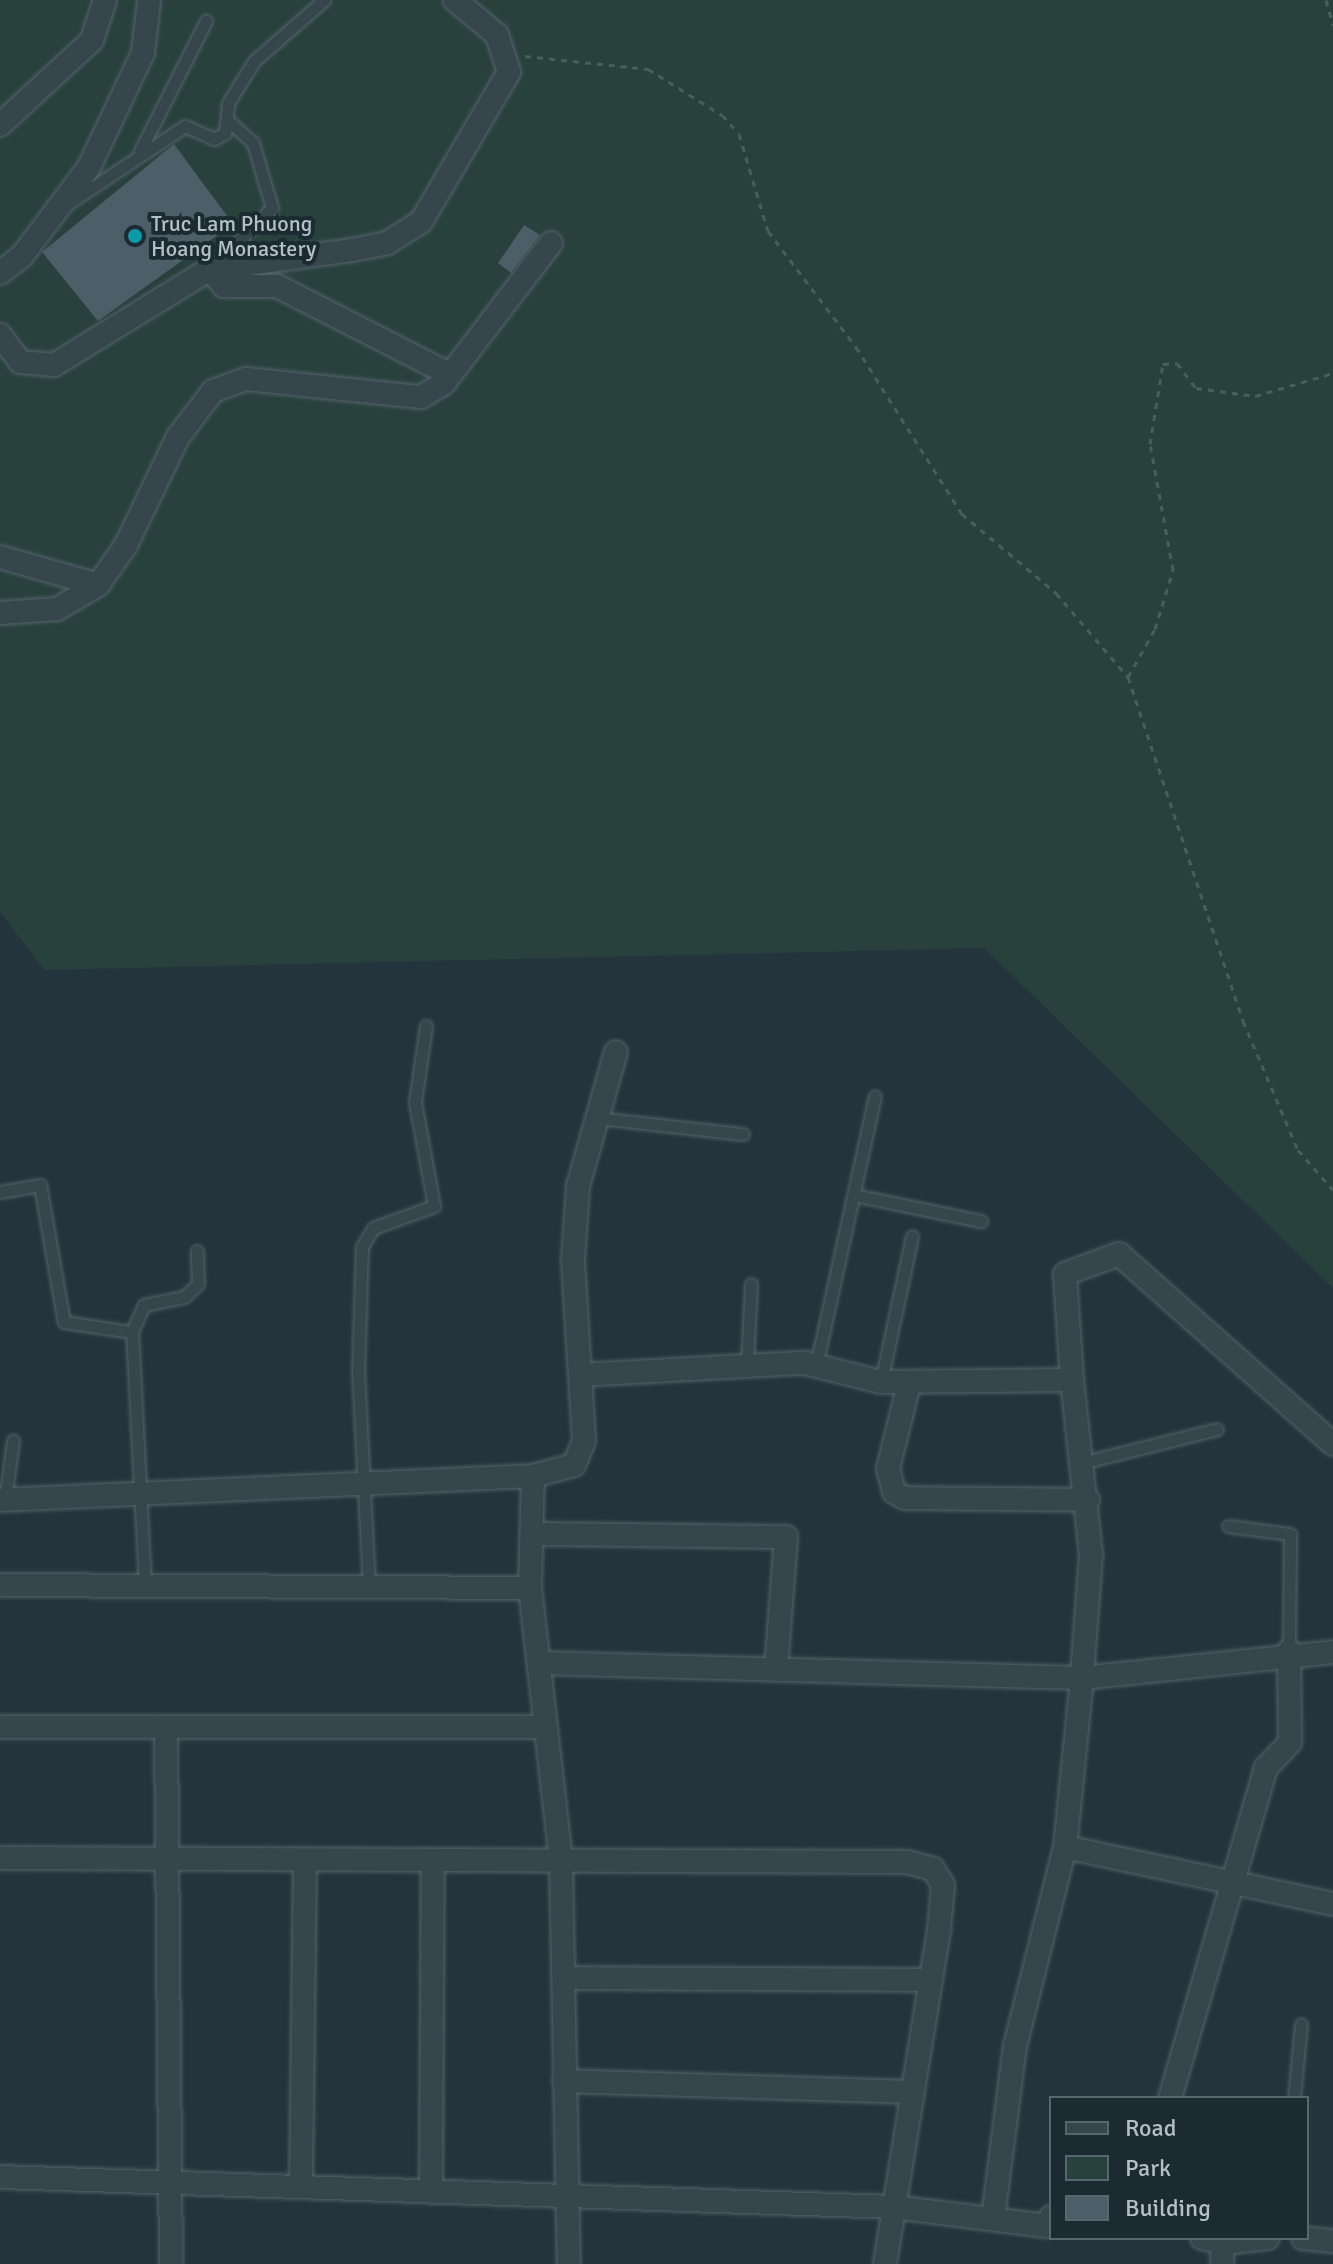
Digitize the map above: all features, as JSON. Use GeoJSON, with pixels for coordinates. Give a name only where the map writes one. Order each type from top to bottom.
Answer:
{"type":"FeatureCollection","features":[{"type":"Feature","properties":{"kind":"street"},"geometry":{"type":"LineString","coordinates":[[0,125],[92,40],[105,0]]}},
{"type":"Feature","properties":{"kind":"street"},"geometry":{"type":"LineString","coordinates":[[0,273],[59,209],[89,167],[143,53],[149,0]]}},
{"type":"Feature","properties":{"kind":"street"},"geometry":{"type":"LineString","coordinates":[[0,335],[20,362],[54,365],[210,269],[363,248],[421,222],[495,104],[509,54],[455,0]]}},
{"type":"Feature","properties":{"kind":"street"},"geometry":{"type":"LineString","coordinates":[[0,613],[57,609],[98,585],[126,545],[192,413],[213,391],[246,379],[421,397],[449,374],[551,243]]}},
{"type":"Feature","properties":{"kind":"street"},"geometry":{"type":"LineString","coordinates":[[210,269],[224,286],[277,286],[449,374]]}},
{"type":"Feature","properties":{"kind":"street"},"geometry":{"type":"LineString","coordinates":[[0,557],[98,585]]}},
{"type":"Feature","properties":{"kind":"street"},"geometry":{"type":"LineString","coordinates":[[3,1500],[533,1476],[574,1465],[584,1441],[573,1260],[578,1186],[594,1118],[616,1052]]}},
{"type":"Feature","properties":{"kind":"street"},"geometry":{"type":"LineString","coordinates":[[993,2218],[1015,2046],[1065,1847],[1082,1678],[1088,1500],[1072,1380],[1065,1274],[1119,1254],[1333,1444]]}},
{"type":"Feature","properties":{"kind":"street"},"geometry":{"type":"LineString","coordinates":[[580,1375],[747,1365],[816,1366],[881,1382],[909,1384],[1072,1380]]}},
{"type":"Feature","properties":{"kind":"street"},"geometry":{"type":"LineString","coordinates":[[909,1384],[888,1469],[894,1492],[905,1498],[1088,1500]]}},
{"type":"Feature","properties":{"kind":"street"},"geometry":{"type":"LineString","coordinates":[[533,1476],[534,1534],[530,1588],[561,1862],[569,2264]]}},
{"type":"Feature","properties":{"kind":"street"},"geometry":{"type":"LineString","coordinates":[[534,1534],[786,1537],[776,1670]]}},
{"type":"Feature","properties":{"kind":"street"},"geometry":{"type":"LineString","coordinates":[[0,1585],[530,1588]]}},
{"type":"Feature","properties":{"kind":"street"},"geometry":{"type":"LineString","coordinates":[[1171,2096],[1266,1768],[1290,1742],[1289,1651]]}},
{"type":"Feature","properties":{"kind":"street"},"geometry":{"type":"LineString","coordinates":[[540,1663],[1082,1678],[1289,1651],[1333,1652]]}},
{"type":"Feature","properties":{"kind":"street"},"geometry":{"type":"LineString","coordinates":[[0,1727],[545,1727]]}},
{"type":"Feature","properties":{"kind":"street"},"geometry":{"type":"LineString","coordinates":[[166,1728],[171,2264]]}},
{"type":"Feature","properties":{"kind":"street"},"geometry":{"type":"LineString","coordinates":[[1065,1847],[1333,1904]]}},
{"type":"Feature","properties":{"kind":"street"},"geometry":{"type":"LineString","coordinates":[[0,1858],[166,1857],[305,1862],[907,1862],[933,1869],[943,1885],[885,2264]]}},
{"type":"Feature","properties":{"kind":"street"},"geometry":{"type":"LineString","coordinates":[[301,2186],[305,1862]]}},
{"type":"Feature","properties":{"kind":"street"},"geometry":{"type":"LineString","coordinates":[[431,2192],[433,1862]]}},
{"type":"Feature","properties":{"kind":"street"},"geometry":{"type":"LineString","coordinates":[[564,1978],[928,1980]]}},
{"type":"Feature","properties":{"kind":"street"},"geometry":{"type":"LineString","coordinates":[[564,2081],[909,2092]]}},
{"type":"Feature","properties":{"kind":"street"},"geometry":{"type":"LineString","coordinates":[[0,2177],[894,2207],[1047,2226],[1049,2222]]}},
{"type":"Feature","properties":{"kind":"street"},"geometry":{"type":"LineString","coordinates":[[1309,2239],[1333,2241]]}},
{"type":"Feature","properties":{"kind":"street"},"geometry":{"type":"LineString","coordinates":[[1215,2248],[1257,2240]]}},
{"type":"Feature","properties":{"kind":"lane"},"geometry":{"type":"LineString","coordinates":[[210,269],[272,208],[253,143],[230,122],[228,103],[254,61],[324,0]]}},
{"type":"Feature","properties":{"kind":"lane"},"geometry":{"type":"LineString","coordinates":[[139,151],[206,21]]}},
{"type":"Feature","properties":{"kind":"lane"},"geometry":{"type":"LineString","coordinates":[[59,209],[139,151],[185,126],[214,139],[230,122]]}},
{"type":"Feature","properties":{"kind":"lane"},"geometry":{"type":"LineString","coordinates":[[369,1587],[364,1482],[362,1247],[373,1228],[434,1206],[415,1102],[426,1026]]}},
{"type":"Feature","properties":{"kind":"lane"},"geometry":{"type":"LineString","coordinates":[[816,1366],[875,1096]]}},
{"type":"Feature","properties":{"kind":"lane"},"geometry":{"type":"LineString","coordinates":[[594,1118],[743,1134]]}},
{"type":"Feature","properties":{"kind":"lane"},"geometry":{"type":"LineString","coordinates":[[0,1192],[40,1185],[64,1322],[132,1332]]}},
{"type":"Feature","properties":{"kind":"lane"},"geometry":{"type":"LineString","coordinates":[[854,1195],[981,1221]]}},
{"type":"Feature","properties":{"kind":"lane"},"geometry":{"type":"LineString","coordinates":[[881,1382],[912,1236]]}},
{"type":"Feature","properties":{"kind":"lane"},"geometry":{"type":"LineString","coordinates":[[145,1586],[132,1332],[144,1305],[184,1297],[198,1284],[197,1251]]}},
{"type":"Feature","properties":{"kind":"lane"},"geometry":{"type":"LineString","coordinates":[[747,1365],[751,1284]]}},
{"type":"Feature","properties":{"kind":"lane"},"geometry":{"type":"LineString","coordinates":[[1085,1462],[1217,1429]]}},
{"type":"Feature","properties":{"kind":"lane"},"geometry":{"type":"LineString","coordinates":[[3,1500],[13,1441]]}},
{"type":"Feature","properties":{"kind":"lane"},"geometry":{"type":"LineString","coordinates":[[1228,1526],[1290,1534],[1289,1651]]}},
{"type":"Feature","properties":{"kind":"lane"},"geometry":{"type":"LineString","coordinates":[[1294,2096],[1301,2024]]}},
{"type":"Feature","properties":{"kind":"path"},"geometry":{"type":"LineString","coordinates":[[1326,0],[1333,25]]}},
{"type":"Feature","properties":{"kind":"path"},"geometry":{"type":"LineString","coordinates":[[509,54],[648,69],[722,115],[739,134],[768,231],[856,347],[962,514],[1056,593],[1128,677],[1243,1021],[1298,1150],[1333,1190]]}},
{"type":"Feature","properties":{"kind":"path"},"geometry":{"type":"LineString","coordinates":[[1128,677],[1155,629],[1173,570],[1150,444],[1163,364],[1177,363],[1196,388],[1255,396],[1333,373]]}},
{"type":"Feature","properties":{"kind":"green space"},"geometry":{"type":"Polygon","coordinates":[[[0,0],[1333,0],[1333,1288],[984,948],[44,970],[0,912],[0,0]]]}},
{"type":"Feature","properties":{"kind":"building","name":"Truc Lam Phuong Hoang Monastery"},"geometry":{"type":"Polygon","coordinates":[[[174,144],[233,224],[98,321],[42,252],[174,144]]]}},
{"type":"Feature","properties":{"kind":"building"},"geometry":{"type":"Polygon","coordinates":[[[524,225],[540,235],[511,273],[498,263],[524,225]]]}},
{"type":"Feature","properties":{"kind":"place","name":"Truc Lam Phuong Hoang Monastery"},"geometry":{"type":"Point","coordinates":[135,236]}}]}
